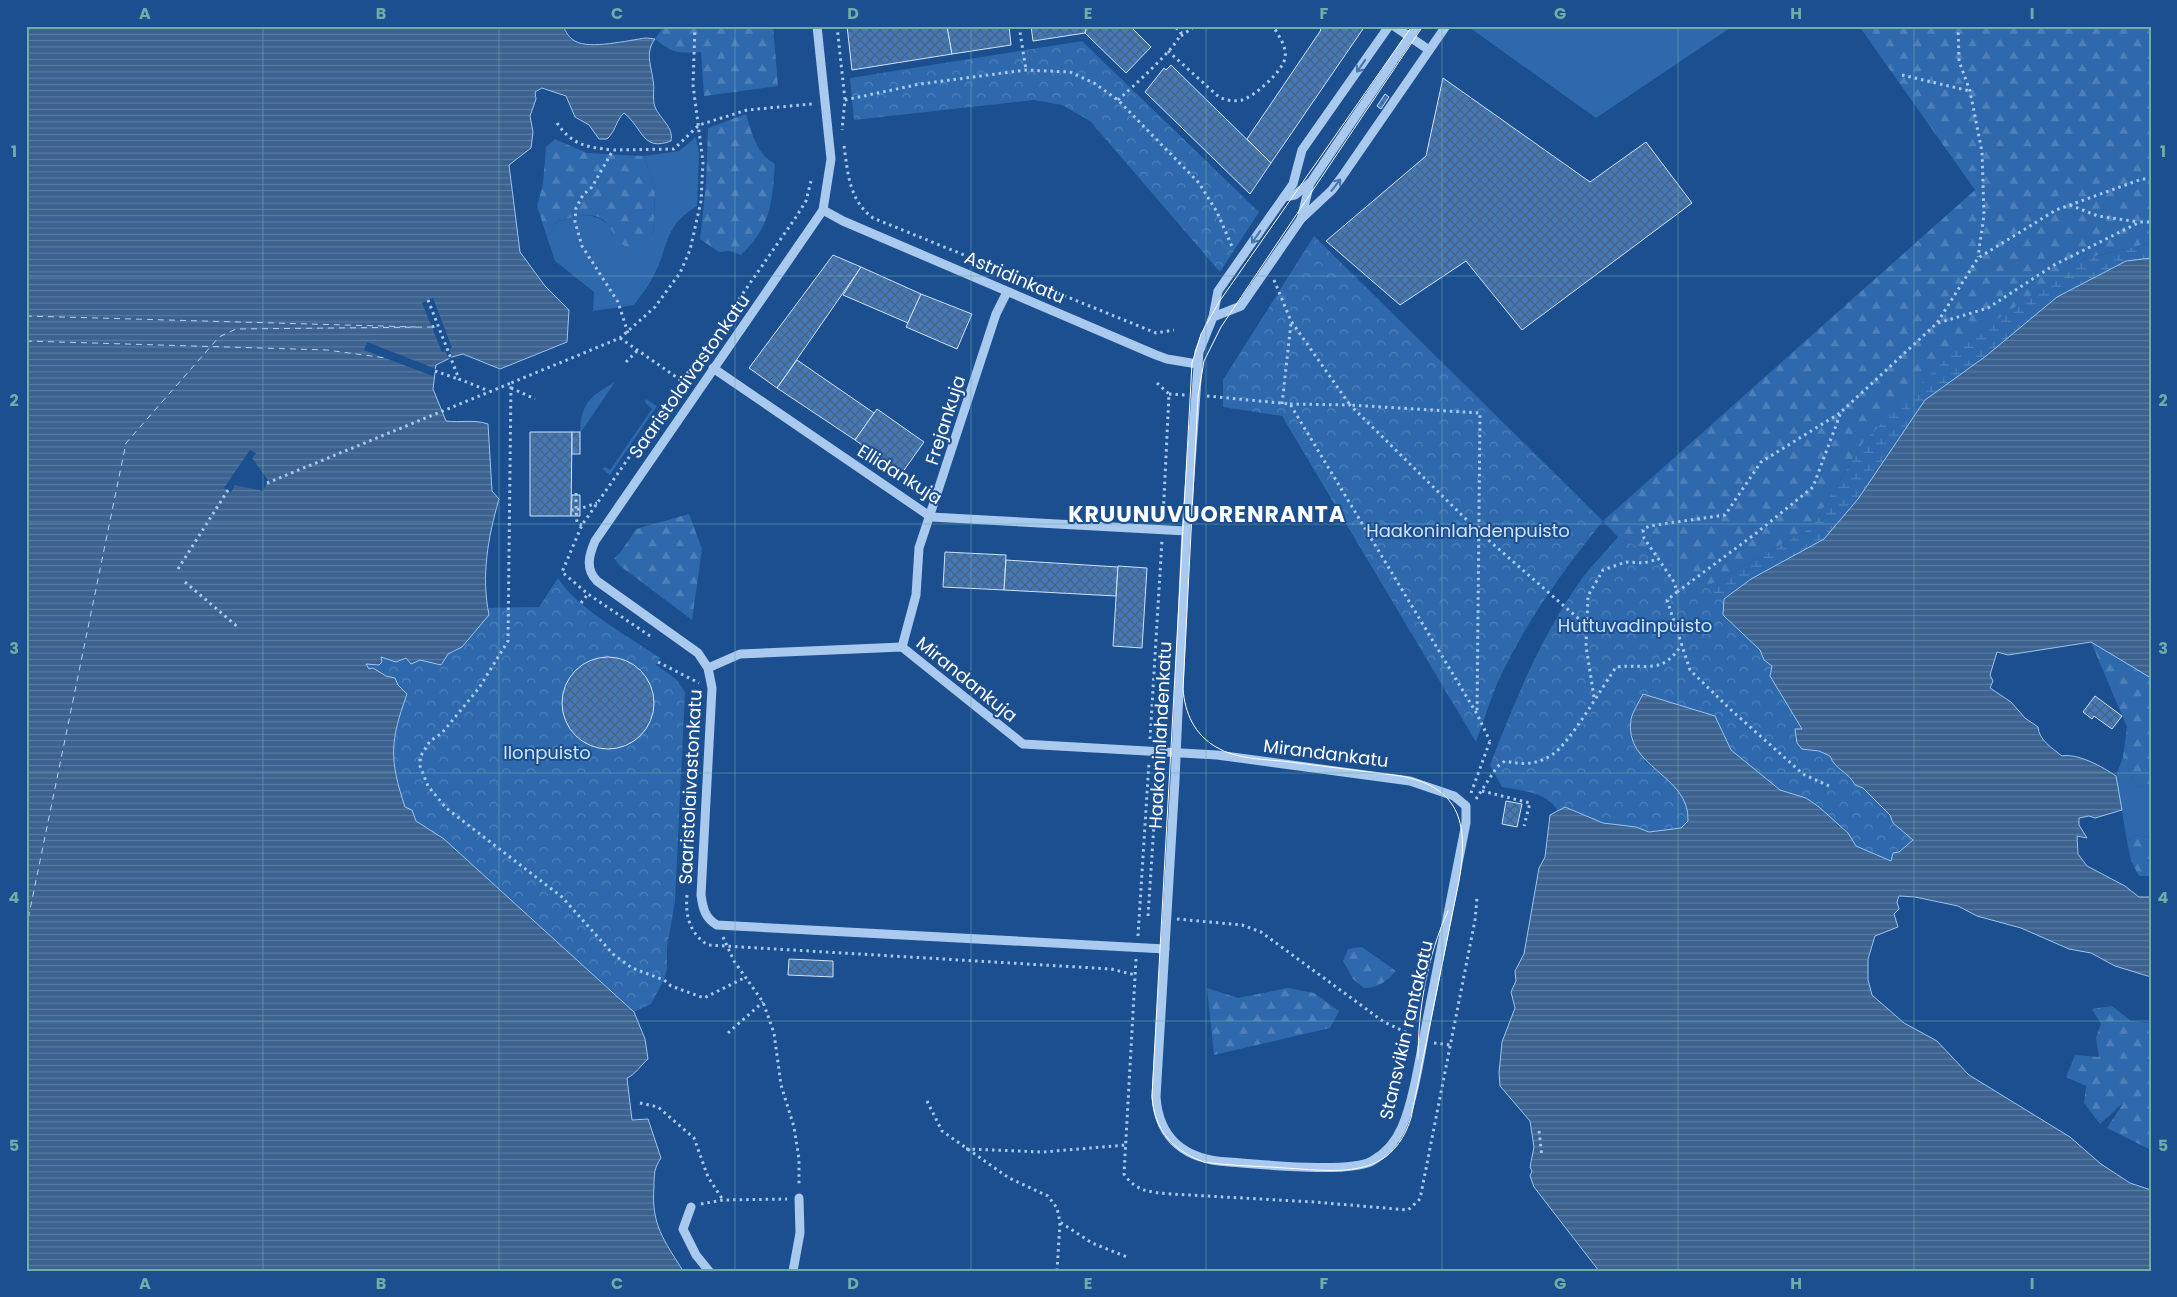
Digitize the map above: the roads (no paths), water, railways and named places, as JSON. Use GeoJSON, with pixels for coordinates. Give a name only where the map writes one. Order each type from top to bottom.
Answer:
{"type":"FeatureCollection","features":[{"type":"Feature","properties":{"kind":"street","name":"Saaristolaivastonkatu"},"geometry":{"type":"LineString","coordinates":[[817,26],[832,159],[822,210],[595,541],[589,556],[591,574],[597,581],[698,653],[708,668],[712,688],[701,895],[703,909],[708,920],[717,925],[1165,949]]}},
{"type":"Feature","properties":{"kind":"street","name":"Haakoninlahdenkatu"},"geometry":{"type":"LineString","coordinates":[[1182,1149],[1163,1126],[1156,1107],[1176,752],[1186,531],[1197,364],[1203,340],[1213,317],[1218,291],[1293,184],[1302,150],[1389,26]]}},
{"type":"Feature","properties":{"kind":"street"},"geometry":{"type":"LineString","coordinates":[[1394,26],[1428,50]]}},
{"type":"Feature","properties":{"kind":"street","name":"Haakoninlahdenkatu"},"geometry":{"type":"LineString","coordinates":[[1284,198],[1296,195],[1311,182],[1417,26]]}},
{"type":"Feature","properties":{"kind":"street","name":"Haakoninlahdenkatu"},"geometry":{"type":"LineString","coordinates":[[1213,317],[1241,306],[1302,219],[1332,190],[1341,178],[1446,26]]}},
{"type":"Feature","properties":{"kind":"street","name":"Haakoninlahdenkatu"},"geometry":{"type":"LineString","coordinates":[[1302,219],[1304,202],[1311,182]]}},
{"type":"Feature","properties":{"kind":"street","name":"Astridinkatu"},"geometry":{"type":"LineString","coordinates":[[822,210],[843,221],[1156,355],[1167,359],[1197,364]]}},
{"type":"Feature","properties":{"kind":"street","name":"Frejankuja"},"geometry":{"type":"LineString","coordinates":[[902,647],[916,595],[919,548],[931,517],[996,314],[1007,292]]}},
{"type":"Feature","properties":{"kind":"street","name":"Ellidankuja"},"geometry":{"type":"LineString","coordinates":[[713,368],[931,517],[1186,531]]}},
{"type":"Feature","properties":{"kind":"street","name":"Mirandankuja"},"geometry":{"type":"LineString","coordinates":[[708,668],[740,654],[902,647],[1023,744],[1176,752]]}},
{"type":"Feature","properties":{"kind":"street","name":"Mirandankatu"},"geometry":{"type":"LineString","coordinates":[[1176,752],[1395,778],[1454,796],[1466,810]]}},
{"type":"Feature","properties":{"kind":"street","name":"Stansvikin rantakatu"},"geometry":{"type":"LineString","coordinates":[[1182,1149],[1204,1159],[1220,1162],[1350,1167],[1367,1163],[1390,1147],[1402,1128],[1423,1041],[1466,810]]}},
{"type":"Feature","properties":{"kind":"street"},"geometry":{"type":"LineString","coordinates":[[793,1271],[800,1233],[799,1198]]}},
{"type":"Feature","properties":{"kind":"street"},"geometry":{"type":"LineString","coordinates":[[691,1206],[682,1229],[696,1255],[708,1271]]}},
{"type":"Feature","properties":{"kind":"tram line"},"geometry":{"type":"LineString","coordinates":[[1412,26],[1219,302],[1201,334],[1192,363],[1152,1096],[1157,1119],[1167,1138],[1183,1152],[1204,1162],[1343,1170],[1360,1168],[1376,1162],[1390,1153],[1402,1138],[1411,1118],[1459,881],[1462,861],[1461,827],[1457,813],[1449,800],[1437,790],[1422,782],[1401,776],[1252,758],[1224,751],[1208,742],[1196,729],[1186,706],[1183,689],[1198,396],[1204,361],[1221,327],[1423,26]]}},
{"type":"Feature","properties":{"kind":"tram line"},"geometry":{"type":"LineString","coordinates":[[1418,1059],[1418,1040],[1425,984],[1434,946],[1448,911]]}},
{"type":"Feature","properties":{"kind":"district","name":"KRUUNUVUORENRANTA"},"geometry":{"type":"Point","coordinates":[1207,514]}},
{"type":"Feature","properties":{"kind":"park label","name":"Haakoninlahdenpuisto"},"geometry":{"type":"Point","coordinates":[1468,530]}},
{"type":"Feature","properties":{"kind":"park label","name":"Huttuvadinpuisto"},"geometry":{"type":"Point","coordinates":[1635,625]}},
{"type":"Feature","properties":{"kind":"park label","name":"Ilonpuisto"},"geometry":{"type":"Point","coordinates":[547,752]}}]}
